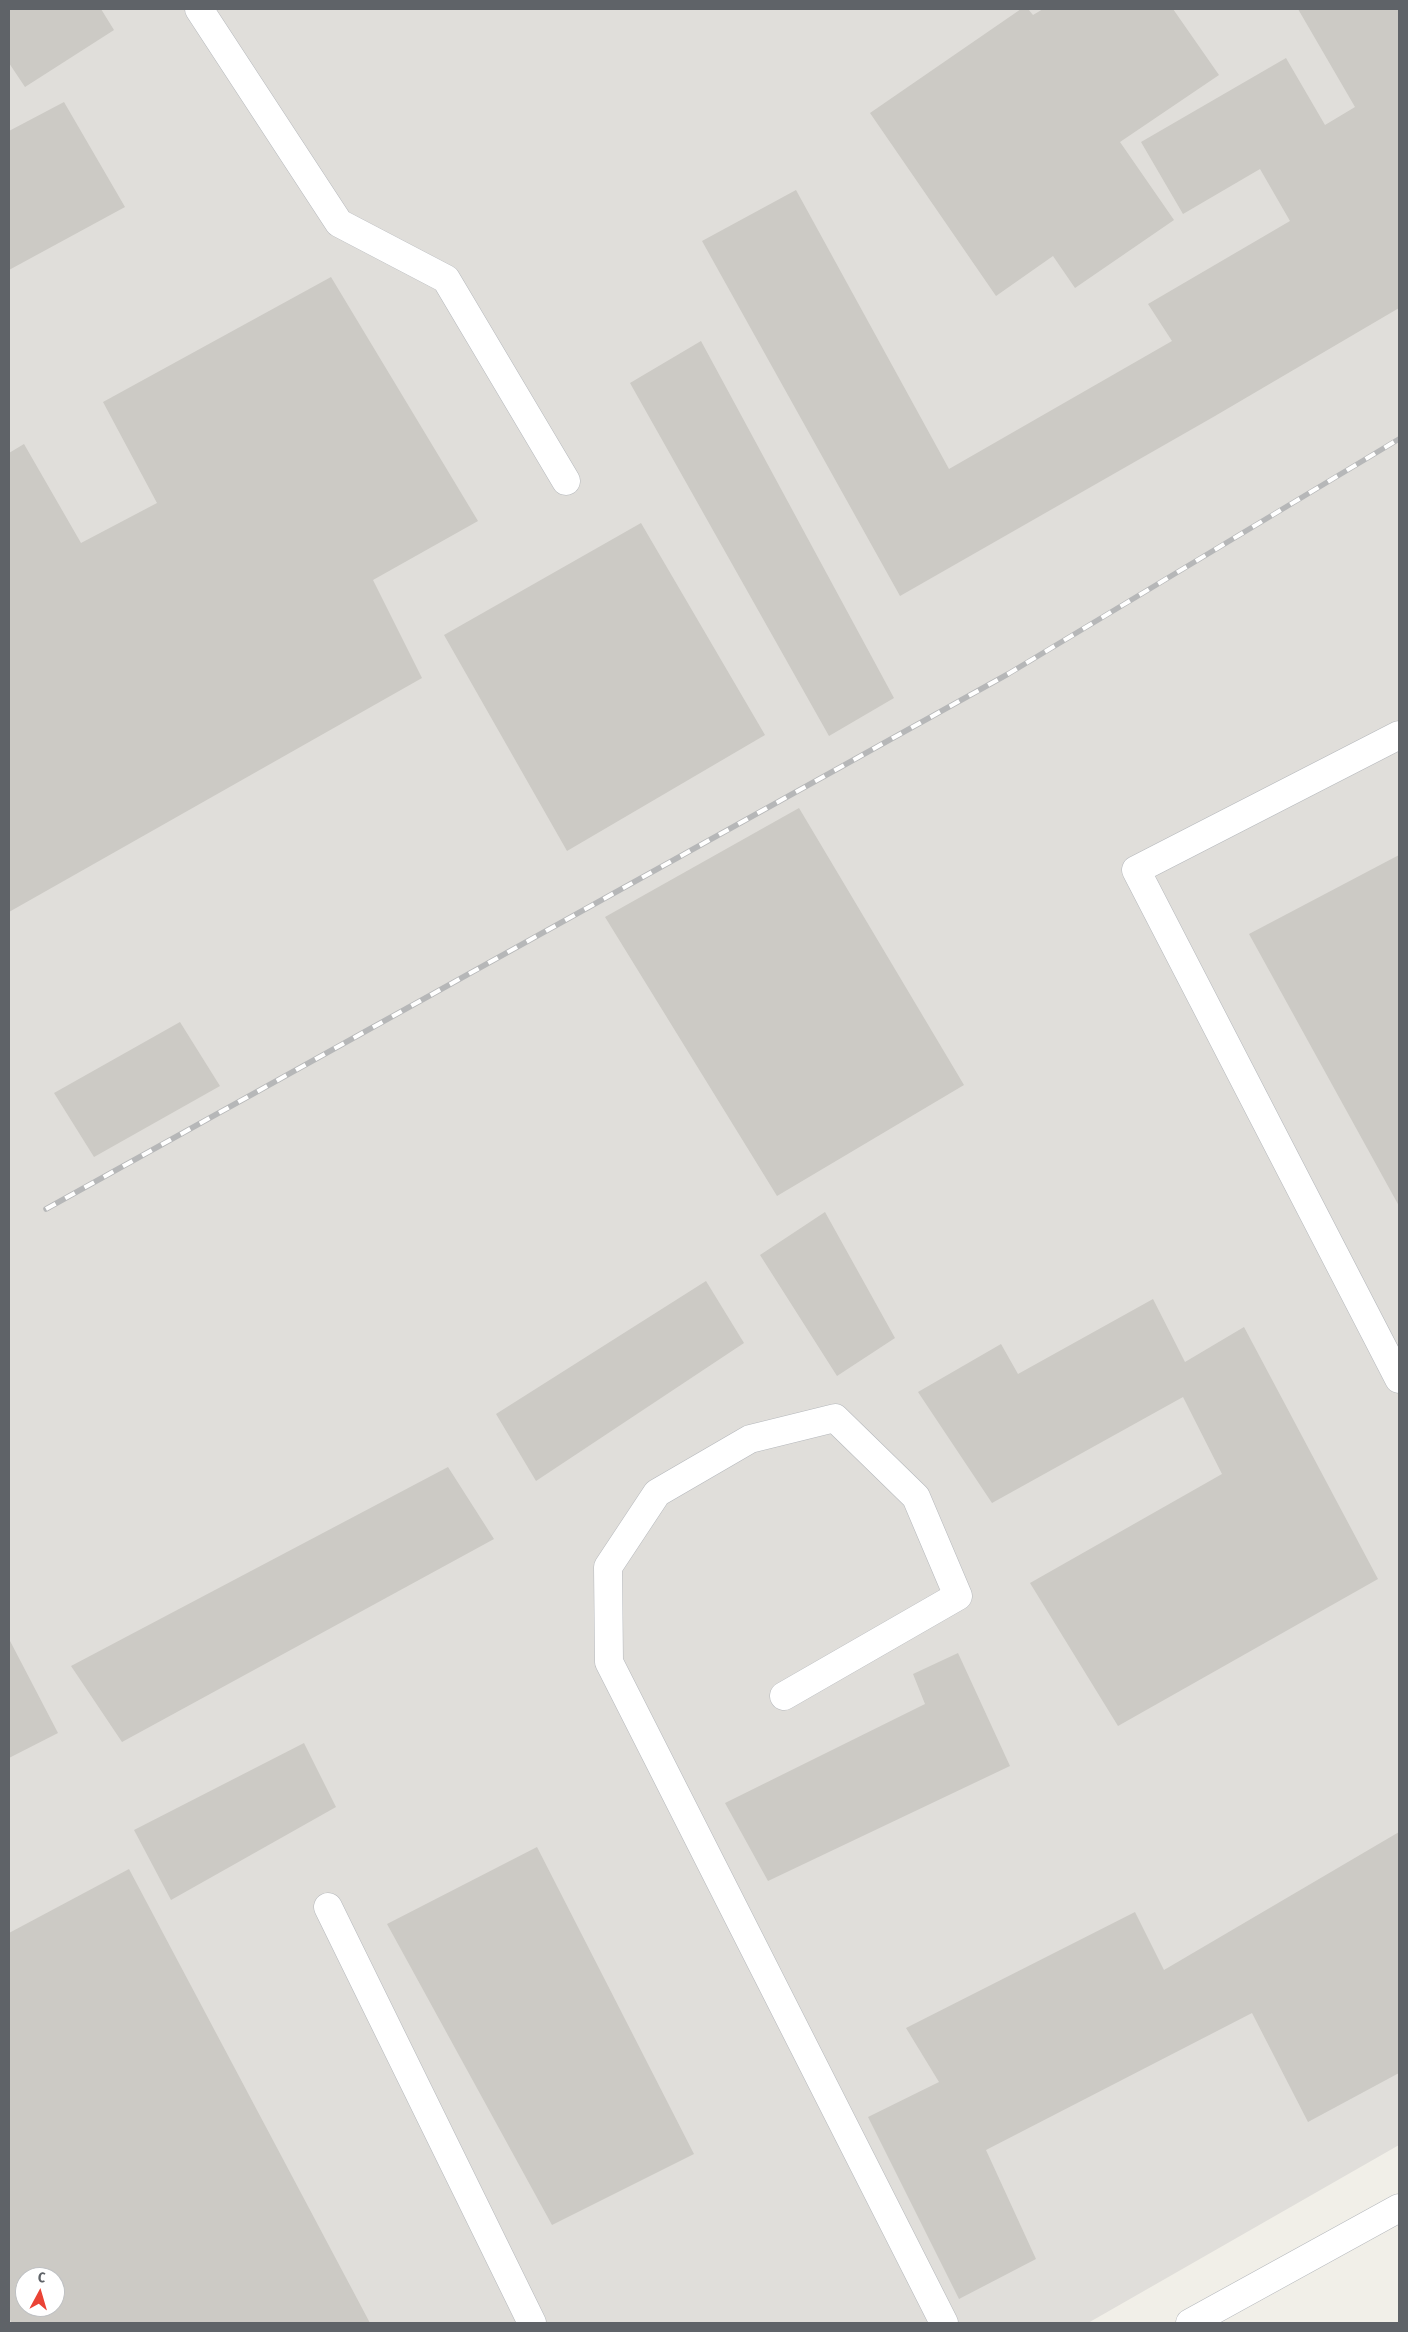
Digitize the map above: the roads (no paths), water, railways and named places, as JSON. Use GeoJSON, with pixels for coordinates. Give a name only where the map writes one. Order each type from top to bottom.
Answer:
{"type":"FeatureCollection","features":[{"type":"Feature","properties":{"kind":"street"},"geometry":{"type":"LineString","coordinates":[[199,9],[339,223],[446,279],[566,481]]}},
{"type":"Feature","properties":{"kind":"street"},"geometry":{"type":"LineString","coordinates":[[1399,734],[1136,870],[1399,1379]]}},
{"type":"Feature","properties":{"kind":"street"},"geometry":{"type":"LineString","coordinates":[[784,1696],[958,1596],[916,1497],[835,1418],[750,1439],[657,1493],[608,1567],[609,1662],[944,2323]]}},
{"type":"Feature","properties":{"kind":"street"},"geometry":{"type":"LineString","coordinates":[[328,1907],[532,2323]]}},
{"type":"Feature","properties":{"kind":"street"},"geometry":{"type":"LineString","coordinates":[[1190,2323],[1399,2208]]}},
{"type":"Feature","properties":{"kind":"railway"},"geometry":{"type":"LineString","coordinates":[[46,1209],[1008,674],[1399,439]]}}]}
